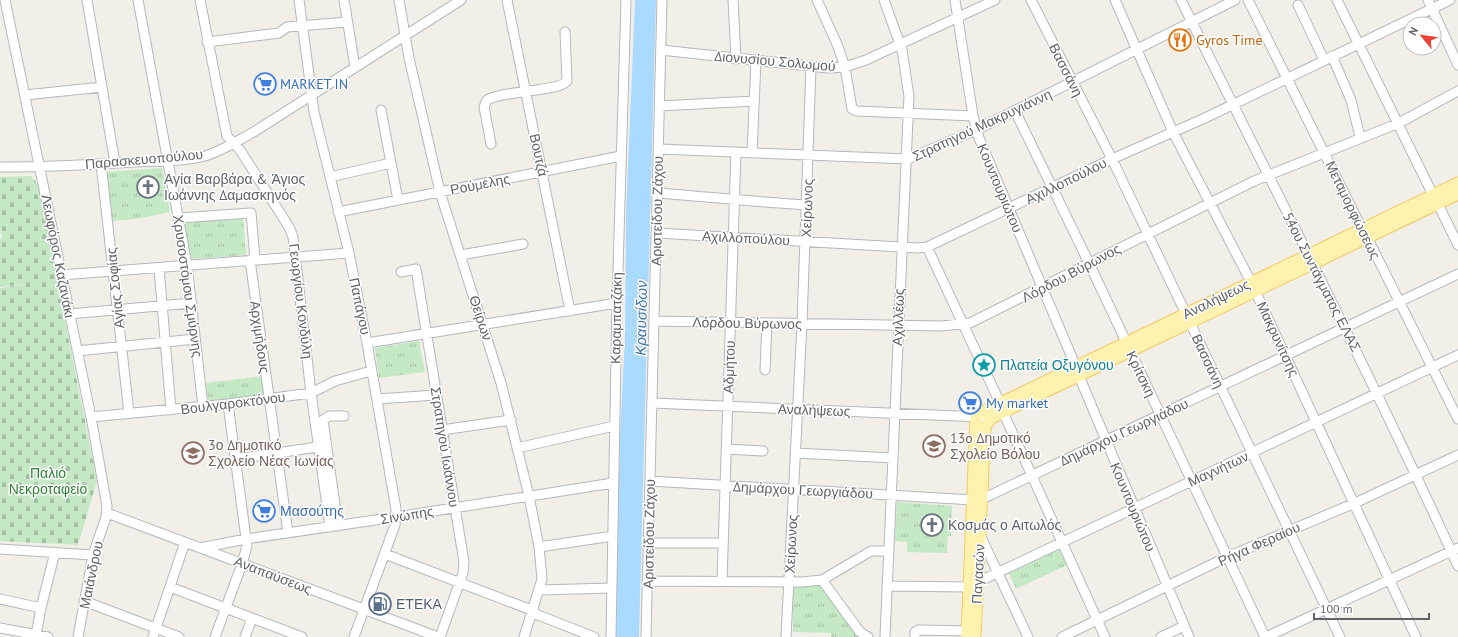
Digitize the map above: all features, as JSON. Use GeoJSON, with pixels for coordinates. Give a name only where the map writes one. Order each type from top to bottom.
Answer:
{"type":"FeatureCollection","features":[{"type":"Feature","properties":{"kind":"main road","name":"Αναλήψεως"},"geometry":{"type":"LineString","coordinates":[[976,417],[982,412],[1001,408],[1435,199],[1458,183]]}},
{"type":"Feature","properties":{"kind":"main road","name":"Αναλήψεως"},"geometry":{"type":"LineString","coordinates":[[1435,199],[1458,194]]}},
{"type":"Feature","properties":{"kind":"main road","name":"Αναλήψεως"},"geometry":{"type":"LineString","coordinates":[[993,418],[1001,408]]}},
{"type":"Feature","properties":{"kind":"main road","name":"Παγασών"},"geometry":{"type":"LineString","coordinates":[[976,417],[977,581]]}},
{"type":"Feature","properties":{"kind":"main road","name":"Παγασών"},"geometry":{"type":"LineString","coordinates":[[970,635],[977,581],[980,534],[977,500],[985,427],[993,418]]}},
{"type":"Feature","properties":{"kind":"street","name":"Λεωφόρος Καζανάκι"},"geometry":{"type":"LineString","coordinates":[[5,0],[91,417],[107,513]]}},
{"type":"Feature","properties":{"kind":"street"},"geometry":{"type":"LineString","coordinates":[[87,0],[115,163]]}},
{"type":"Feature","properties":{"kind":"street","name":"Χρυσοστόμου Σμύρνης"},"geometry":{"type":"LineString","coordinates":[[138,0],[187,265],[203,407]]}},
{"type":"Feature","properties":{"kind":"street","name":"Γεωργίου Κονδύλη"},"geometry":{"type":"LineString","coordinates":[[200,0],[226,133],[228,138],[240,150],[289,227],[293,237],[311,393],[322,446],[334,526]]}},
{"type":"Feature","properties":{"kind":"street","name":"Παπάγου"},"geometry":{"type":"LineString","coordinates":[[299,0],[304,27],[311,95],[349,253],[372,371],[396,517],[385,554],[354,637]]}},
{"type":"Feature","properties":{"kind":"street"},"geometry":{"type":"LineString","coordinates":[[344,0],[355,67]]}},
{"type":"Feature","properties":{"kind":"street","name":"Θείρων"},"geometry":{"type":"LineString","coordinates":[[399,0],[404,36],[440,192],[505,397],[529,496],[539,547],[542,579],[534,612],[524,637]]}},
{"type":"Feature","properties":{"kind":"street","name":"Παρασκευοπούλου"},"geometry":{"type":"LineString","coordinates":[[0,166],[40,167],[101,164],[168,160],[206,155],[234,143],[461,0]]}},
{"type":"Feature","properties":{"kind":"street","name":"Βουτζά"},"geometry":{"type":"LineString","coordinates":[[507,0],[570,311]]}},
{"type":"Feature","properties":{"kind":"street","name":"Καραμπατζάκη"},"geometry":{"type":"LineString","coordinates":[[611,637],[614,426],[626,0]]}},
{"type":"Feature","properties":{"kind":"street","name":"Αριστείδου Ζάχου"},"geometry":{"type":"LineString","coordinates":[[646,637],[662,0]]}},
{"type":"Feature","properties":{"kind":"street"},"geometry":{"type":"LineString","coordinates":[[733,0],[736,59]]}},
{"type":"Feature","properties":{"kind":"street"},"geometry":{"type":"LineString","coordinates":[[817,0],[837,44],[845,67],[849,102],[853,110],[973,116]]}},
{"type":"Feature","properties":{"kind":"street","name":"Αχιλλέως"},"geometry":{"type":"LineString","coordinates":[[884,0],[900,44],[908,82],[908,113],[885,637]]}},
{"type":"Feature","properties":{"kind":"street","name":"Κουντουριώτου"},"geometry":{"type":"LineString","coordinates":[[956,0],[976,130],[1189,637]]}},
{"type":"Feature","properties":{"kind":"street","name":"Διονυσίου Σολωμού"},"geometry":{"type":"LineString","coordinates":[[661,50],[811,66],[845,67],[860,63],[995,0]]}},
{"type":"Feature","properties":{"kind":"street","name":"Βασσάνη"},"geometry":{"type":"LineString","coordinates":[[1031,0],[1148,233],[1340,637]]}},
{"type":"Feature","properties":{"kind":"street","name":"Μακρυνίτσης"},"geometry":{"type":"LineString","coordinates":[[1115,0],[1173,132],[1253,286],[1416,637]]}},
{"type":"Feature","properties":{"kind":"street","name":"54ου Συντάγματος ΕΛΑΣ"},"geometry":{"type":"LineString","coordinates":[[1181,0],[1455,550],[1458,566]]}},
{"type":"Feature","properties":{"kind":"street","name":"Στρατηγού Μακρυγιάννη"},"geometry":{"type":"LineString","coordinates":[[659,149],[906,159],[976,130],[1016,111],[1236,0]]}},
{"type":"Feature","properties":{"kind":"street","name":"Μεταμορφώσεως"},"geometry":{"type":"LineString","coordinates":[[1248,0],[1398,302],[1458,419]]}},
{"type":"Feature","properties":{"kind":"street"},"geometry":{"type":"LineString","coordinates":[[1337,0],[1399,122],[1458,245]]}},
{"type":"Feature","properties":{"kind":"street","name":"Αχιλλοπούλου"},"geometry":{"type":"LineString","coordinates":[[657,233],[901,247],[927,247],[1052,187],[1288,78],[1359,43],[1430,4],[1450,0]]}},
{"type":"Feature","properties":{"kind":"street"},"geometry":{"type":"LineString","coordinates":[[1430,4],[1458,65]]}},
{"type":"Feature","properties":{"kind":"street"},"geometry":{"type":"LineString","coordinates":[[1298,5],[1351,100],[1360,137]]}},
{"type":"Feature","properties":{"kind":"street"},"geometry":{"type":"LineString","coordinates":[[207,42],[280,33],[287,27],[304,27],[347,22]]}},
{"type":"Feature","properties":{"kind":"street"},"geometry":{"type":"LineString","coordinates":[[491,144],[484,107],[487,100],[526,91],[561,87],[567,81],[565,32]]}},
{"type":"Feature","properties":{"kind":"street"},"geometry":{"type":"LineString","coordinates":[[752,153],[756,60]]}},
{"type":"Feature","properties":{"kind":"street","name":"Χείρωνος"},"geometry":{"type":"LineString","coordinates":[[786,637],[802,324],[811,66]]}},
{"type":"Feature","properties":{"kind":"street"},"geometry":{"type":"LineString","coordinates":[[25,95],[102,87]]}},
{"type":"Feature","properties":{"kind":"street","name":"Λόρδου Βύρωνος"},"geometry":{"type":"LineString","coordinates":[[655,321],[898,326],[964,325],[993,313],[1148,233],[1268,174],[1399,122],[1458,91]]}},
{"type":"Feature","properties":{"kind":"street"},"geometry":{"type":"LineString","coordinates":[[660,106],[754,101]]}},
{"type":"Feature","properties":{"kind":"street"},"geometry":{"type":"LineString","coordinates":[[381,110],[398,200]]}},
{"type":"Feature","properties":{"kind":"street","name":"Κρίτσκη"},"geometry":{"type":"LineString","coordinates":[[1016,111],[1265,637]]}},
{"type":"Feature","properties":{"kind":"street","name":"Αδμήτου"},"geometry":{"type":"LineString","coordinates":[[722,581],[736,152]]}},
{"type":"Feature","properties":{"kind":"street","name":"Ρούμελης"},"geometry":{"type":"LineString","coordinates":[[338,212],[621,156]]}},
{"type":"Feature","properties":{"kind":"street"},"geometry":{"type":"LineString","coordinates":[[330,177],[390,162]]}},
{"type":"Feature","properties":{"kind":"street","name":"Αγίας Σοφίας"},"geometry":{"type":"LineString","coordinates":[[101,164],[129,413]]}},
{"type":"Feature","properties":{"kind":"street"},"geometry":{"type":"LineString","coordinates":[[658,192],[735,200],[807,205]]}},
{"type":"Feature","properties":{"kind":"street","name":"Αρχιμήδους"},"geometry":{"type":"LineString","coordinates":[[179,218],[251,213],[252,260],[269,399],[288,533]]}},
{"type":"Feature","properties":{"kind":"street"},"geometry":{"type":"LineString","coordinates":[[461,255],[523,244]]}},
{"type":"Feature","properties":{"kind":"street"},"geometry":{"type":"LineString","coordinates":[[927,247],[964,325],[1105,637]]}},
{"type":"Feature","properties":{"kind":"street"},"geometry":{"type":"LineString","coordinates":[[61,275],[349,253]]}},
{"type":"Feature","properties":{"kind":"street"},"geometry":{"type":"LineString","coordinates":[[159,268],[164,342],[171,410]]}},
{"type":"Feature","properties":{"kind":"street","name":"Στρατηγού Ιωάννου"},"geometry":{"type":"LineString","coordinates":[[401,272],[416,269],[464,562],[460,581],[439,637]]}},
{"type":"Feature","properties":{"kind":"street","name":"Δημάρχου Γεωργιάδου"},"geometry":{"type":"LineString","coordinates":[[650,481],[977,500],[1032,476],[1105,440],[1458,274]]}},
{"type":"Feature","properties":{"kind":"street"},"geometry":{"type":"LineString","coordinates":[[69,314],[192,303]]}},
{"type":"Feature","properties":{"kind":"street"},"geometry":{"type":"LineString","coordinates":[[367,343],[617,303]]}},
{"type":"Feature","properties":{"kind":"street"},"geometry":{"type":"LineString","coordinates":[[765,370],[767,324]]}},
{"type":"Feature","properties":{"kind":"street"},"geometry":{"type":"LineString","coordinates":[[77,352],[195,339]]}},
{"type":"Feature","properties":{"kind":"street","name":"Μαγνήτων"},"geometry":{"type":"LineString","coordinates":[[887,586],[977,581],[998,573],[1458,355]]}},
{"type":"Feature","properties":{"kind":"street","name":"Βουλγαροκτόνου"},"geometry":{"type":"LineString","coordinates":[[91,417],[203,407],[311,393],[335,381],[372,371]]}},
{"type":"Feature","properties":{"kind":"street"},"geometry":{"type":"LineString","coordinates":[[376,399],[436,395]]}},
{"type":"Feature","properties":{"kind":"street","name":"Αναλήψεως"},"geometry":{"type":"LineString","coordinates":[[652,403],[993,418]]}},
{"type":"Feature","properties":{"kind":"street"},"geometry":{"type":"LineString","coordinates":[[215,637],[227,608],[246,550],[246,539],[228,404]]}},
{"type":"Feature","properties":{"kind":"street","name":"Γεωργίου Κονδύλη"},"geometry":{"type":"LineString","coordinates":[[322,446],[324,418],[344,416]]}},
{"type":"Feature","properties":{"kind":"street"},"geometry":{"type":"LineString","coordinates":[[442,430],[511,420]]}},
{"type":"Feature","properties":{"kind":"street"},"geometry":{"type":"LineString","coordinates":[[517,448],[614,426]]}},
{"type":"Feature","properties":{"kind":"street"},"geometry":{"type":"LineString","coordinates":[[236,459],[322,446]]}},
{"type":"Feature","properties":{"kind":"street"},"geometry":{"type":"LineString","coordinates":[[726,449],[762,451]]}},
{"type":"Feature","properties":{"kind":"street"},"geometry":{"type":"LineString","coordinates":[[795,453],[893,458]]}},
{"type":"Feature","properties":{"kind":"street","name":"Ρήγα Φεραίου"},"geometry":{"type":"LineString","coordinates":[[1062,637],[1227,557],[1355,503],[1458,455]]}},
{"type":"Feature","properties":{"kind":"street","name":"Σινώπης"},"geometry":{"type":"LineString","coordinates":[[200,548],[246,539],[614,483]]}},
{"type":"Feature","properties":{"kind":"street","name":"Αναπαύσεως"},"geometry":{"type":"LineString","coordinates":[[107,513],[439,637]]}},
{"type":"Feature","properties":{"kind":"street","name":"Μαιάνδρου"},"geometry":{"type":"LineString","coordinates":[[78,637],[93,554],[107,513]]}},
{"type":"Feature","properties":{"kind":"street"},"geometry":{"type":"LineString","coordinates":[[980,534],[1028,637]]}},
{"type":"Feature","properties":{"kind":"street"},"geometry":{"type":"LineString","coordinates":[[539,547],[613,536]]}},
{"type":"Feature","properties":{"kind":"street"},"geometry":{"type":"LineString","coordinates":[[154,633],[185,542]]}},
{"type":"Feature","properties":{"kind":"street"},"geometry":{"type":"LineString","coordinates":[[648,543],[723,543]]}},
{"type":"Feature","properties":{"kind":"street"},"geometry":{"type":"LineString","coordinates":[[0,549],[93,554]]}},
{"type":"Feature","properties":{"kind":"street"},"geometry":{"type":"LineString","coordinates":[[1265,637],[1455,550]]}},
{"type":"Feature","properties":{"kind":"street"},"geometry":{"type":"LineString","coordinates":[[647,581],[788,582],[822,580],[871,551],[888,551]]}},
{"type":"Feature","properties":{"kind":"street"},"geometry":{"type":"LineString","coordinates":[[36,635],[40,608],[55,552]]}},
{"type":"Feature","properties":{"kind":"street"},"geometry":{"type":"LineString","coordinates":[[385,554],[460,581],[594,637]]}},
{"type":"Feature","properties":{"kind":"street"},"geometry":{"type":"LineString","coordinates":[[822,580],[860,632],[868,637]]}},
{"type":"Feature","properties":{"kind":"street"},"geometry":{"type":"LineString","coordinates":[[170,586],[299,636]]}},
{"type":"Feature","properties":{"kind":"street"},"geometry":{"type":"LineString","coordinates":[[540,590],[612,588]]}},
{"type":"Feature","properties":{"kind":"street"},"geometry":{"type":"LineString","coordinates":[[0,599],[40,608]]}},
{"type":"Feature","properties":{"kind":"street"},"geometry":{"type":"LineString","coordinates":[[84,601],[154,633],[179,637]]}},
{"type":"Feature","properties":{"kind":"street"},"geometry":{"type":"LineString","coordinates":[[245,637],[252,618]]}},
{"type":"Feature","properties":{"kind":"street"},"geometry":{"type":"LineString","coordinates":[[1161,637],[1184,626]]}},
{"type":"Feature","properties":{"kind":"street"},"geometry":{"type":"LineString","coordinates":[[0,628],[48,637]]}},
{"type":"Feature","properties":{"kind":"street"},"geometry":{"type":"LineString","coordinates":[[915,637],[915,633],[918,630],[970,635]]}},
{"type":"Feature","properties":{"kind":"green space"},"geometry":{"type":"Polygon","coordinates":[[[162,168],[170,212],[136,219],[112,221],[106,172],[162,168]]]}},
{"type":"Feature","properties":{"kind":"green space","name":"Παλιό Νεκροταφείο"},"geometry":{"type":"Polygon","coordinates":[[[31,176],[38,185],[97,481],[78,545],[0,541],[0,288],[26,284],[0,287],[0,239],[2,238],[0,228],[0,177],[31,176]]]}},
{"type":"Feature","properties":{"kind":"green space"},"geometry":{"type":"Polygon","coordinates":[[[243,215],[246,255],[190,259],[183,219],[243,215]]]}},
{"type":"Feature","properties":{"kind":"green space"},"geometry":{"type":"Polygon","coordinates":[[[419,341],[425,372],[379,378],[375,348],[419,341]]]}},
{"type":"Feature","properties":{"kind":"green space"},"geometry":{"type":"Polygon","coordinates":[[[264,376],[266,397],[208,404],[206,383],[264,376]]]}},
{"type":"Feature","properties":{"kind":"green space"},"geometry":{"type":"Polygon","coordinates":[[[897,502],[952,506],[951,536],[948,536],[947,553],[907,552],[907,542],[895,541],[897,502]]]}},
{"type":"Feature","properties":{"kind":"green space"},"geometry":{"type":"Polygon","coordinates":[[[1059,549],[1067,565],[1016,589],[1009,573],[1059,549]]]}},
{"type":"Feature","properties":{"kind":"green space"},"geometry":{"type":"Polygon","coordinates":[[[823,584],[861,637],[831,637],[831,633],[793,632],[793,587],[823,584]]]}},
{"type":"Feature","properties":{"kind":"water","name":"Κραυσίδων"},"geometry":{"type":"Polygon","coordinates":[[[635,0],[656,0],[639,637],[615,637],[620,435],[625,337],[626,215],[635,0]]]}},
{"type":"Feature","properties":{"kind":"place","name":"Gyros Time"},"geometry":{"type":"Point","coordinates":[1180,40]}},
{"type":"Feature","properties":{"kind":"place","name":"MARKET IN"},"geometry":{"type":"Point","coordinates":[265,84]}},
{"type":"Feature","properties":{"kind":"place","name":"Αγία Βαρβάρα & Άγιος Ιωάννης Δαμασκηνός"},"geometry":{"type":"Point","coordinates":[148,187]}},
{"type":"Feature","properties":{"kind":"place","name":"Πλατεία Οξυγόνου"},"geometry":{"type":"Point","coordinates":[984,365]}},
{"type":"Feature","properties":{"kind":"place","name":"My market"},"geometry":{"type":"Point","coordinates":[970,403]}},
{"type":"Feature","properties":{"kind":"place","name":"13o Δημοτικό Σχολείο Βόλου"},"geometry":{"type":"Point","coordinates":[934,446]}},
{"type":"Feature","properties":{"kind":"place","name":"3ο Δημοτικό Σχολείο Νέας Ιωνίας"},"geometry":{"type":"Point","coordinates":[193,453]}},
{"type":"Feature","properties":{"kind":"place","name":"Μασούτης"},"geometry":{"type":"Point","coordinates":[264,511]}},
{"type":"Feature","properties":{"kind":"place","name":"Κοσμάς ο Αιτωλός"},"geometry":{"type":"Point","coordinates":[932,525]}},
{"type":"Feature","properties":{"kind":"place","name":"ΕΤΕΚΑ"},"geometry":{"type":"Point","coordinates":[380,604]}}]}
